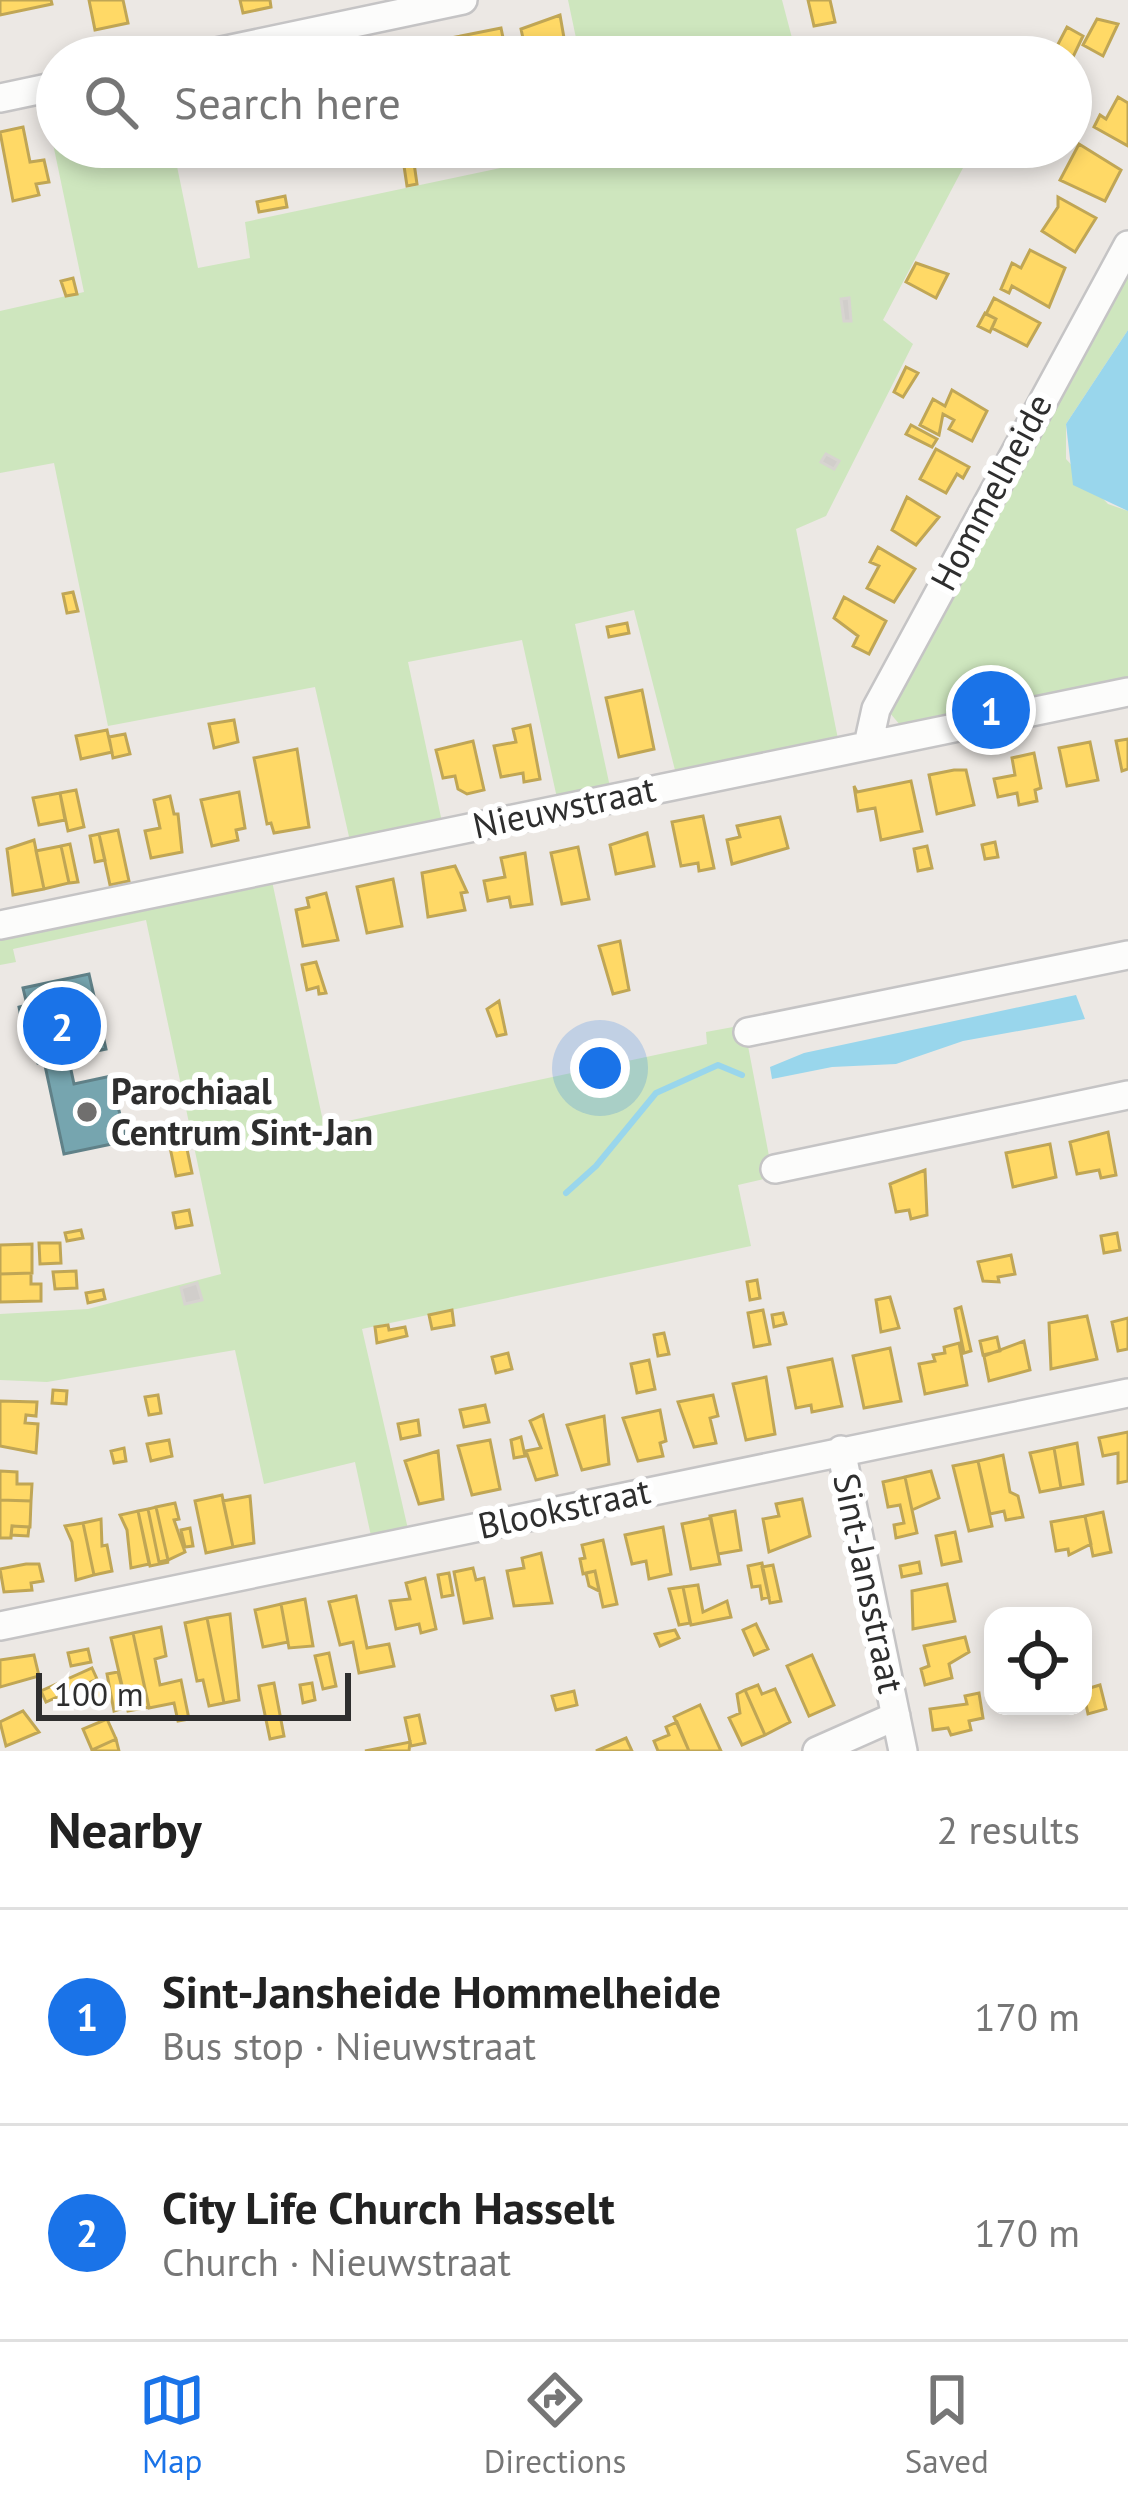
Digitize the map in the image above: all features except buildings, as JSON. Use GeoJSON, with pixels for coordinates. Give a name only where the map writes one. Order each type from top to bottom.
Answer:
{"type":"FeatureCollection","features":[{"type":"Feature","properties":{"kind":"street"},"geometry":{"type":"LineString","coordinates":[[293,36],[464,0]]}},
{"type":"Feature","properties":{"kind":"street"},"geometry":{"type":"LineString","coordinates":[[0,98],[36,90]]}},
{"type":"Feature","properties":{"kind":"street","name":"Hommelheide"},"geometry":{"type":"LineString","coordinates":[[868,745],[876,709],[1128,244]]}},
{"type":"Feature","properties":{"kind":"street","name":"Nieuwstraat"},"geometry":{"type":"LineString","coordinates":[[0,925],[1128,692]]}},
{"type":"Feature","properties":{"kind":"street"},"geometry":{"type":"LineString","coordinates":[[748,1032],[1128,955]]}},
{"type":"Feature","properties":{"kind":"street"},"geometry":{"type":"LineString","coordinates":[[775,1168],[1128,1095]]}},
{"type":"Feature","properties":{"kind":"street","name":"Blookstraat"},"geometry":{"type":"LineString","coordinates":[[0,1626],[1128,1393]]}},
{"type":"Feature","properties":{"kind":"street","name":"Sint-Jansstraat"},"geometry":{"type":"LineString","coordinates":[[841,1450],[903,1751]]}},
{"type":"Feature","properties":{"kind":"street","name":"Sint-Jansstraat"},"geometry":{"type":"LineString","coordinates":[[817,1751],[896,1716]]}},
{"type":"Feature","properties":{"kind":"green space"},"geometry":{"type":"Polygon","coordinates":[[[568,0],[782,0],[791,36],[576,36],[568,0]]]}},
{"type":"Feature","properties":{"kind":"green space"},"geometry":{"type":"Polygon","coordinates":[[[58,168],[177,168],[198,268],[250,258],[245,222],[501,168],[963,168],[883,320],[913,344],[826,516],[796,529],[838,739],[676,774],[634,610],[575,624],[610,787],[557,798],[522,640],[408,662],[442,822],[350,841],[315,687],[108,726],[54,463],[0,473],[0,311],[84,292],[58,168]]]}},
{"type":"Feature","properties":{"kind":"green space"},"geometry":{"type":"Polygon","coordinates":[[[1128,263],[1128,330],[1066,424],[1066,459],[1108,504],[1128,511],[1128,680],[901,726],[889,712],[1128,263]]]}},
{"type":"Feature","properties":{"kind":"green space"},"geometry":{"type":"Polygon","coordinates":[[[272,881],[324,1126],[707,1044],[706,1032],[744,1025],[773,1177],[738,1185],[751,1246],[362,1329],[408,1529],[371,1536],[355,1462],[264,1484],[235,1350],[47,1382],[0,1380],[0,1314],[88,1309],[221,1274],[146,920],[13,949],[16,962],[0,965],[0,937],[272,881]]]}},
{"type":"Feature","properties":{"kind":"water"},"geometry":{"type":"Polygon","coordinates":[[[1128,330],[1128,511],[1073,485],[1066,424],[1128,330]]]}},
{"type":"Feature","properties":{"kind":"water"},"geometry":{"type":"Polygon","coordinates":[[[1076,995],[1085,1019],[963,1041],[896,1064],[832,1067],[772,1079],[770,1067],[804,1053],[1076,995]]]}},
{"type":"Feature","properties":{"kind":"waterway"},"geometry":{"type":"LineString","coordinates":[[566,1193],[596,1166],[656,1093],[718,1065],[742,1075]]}},
{"type":"Feature","properties":{"kind":"place","name":"Sint-Jansheide Hommelheide"},"geometry":{"type":"Point","coordinates":[991,710]}},
{"type":"Feature","properties":{"kind":"place","name":"City Life Church Hasselt"},"geometry":{"type":"Point","coordinates":[62,1026]}},
{"type":"Feature","properties":{"kind":"place","name":"Parochiaal Centrum Sint-Jan"},"geometry":{"type":"Point","coordinates":[87,1112]}}]}
